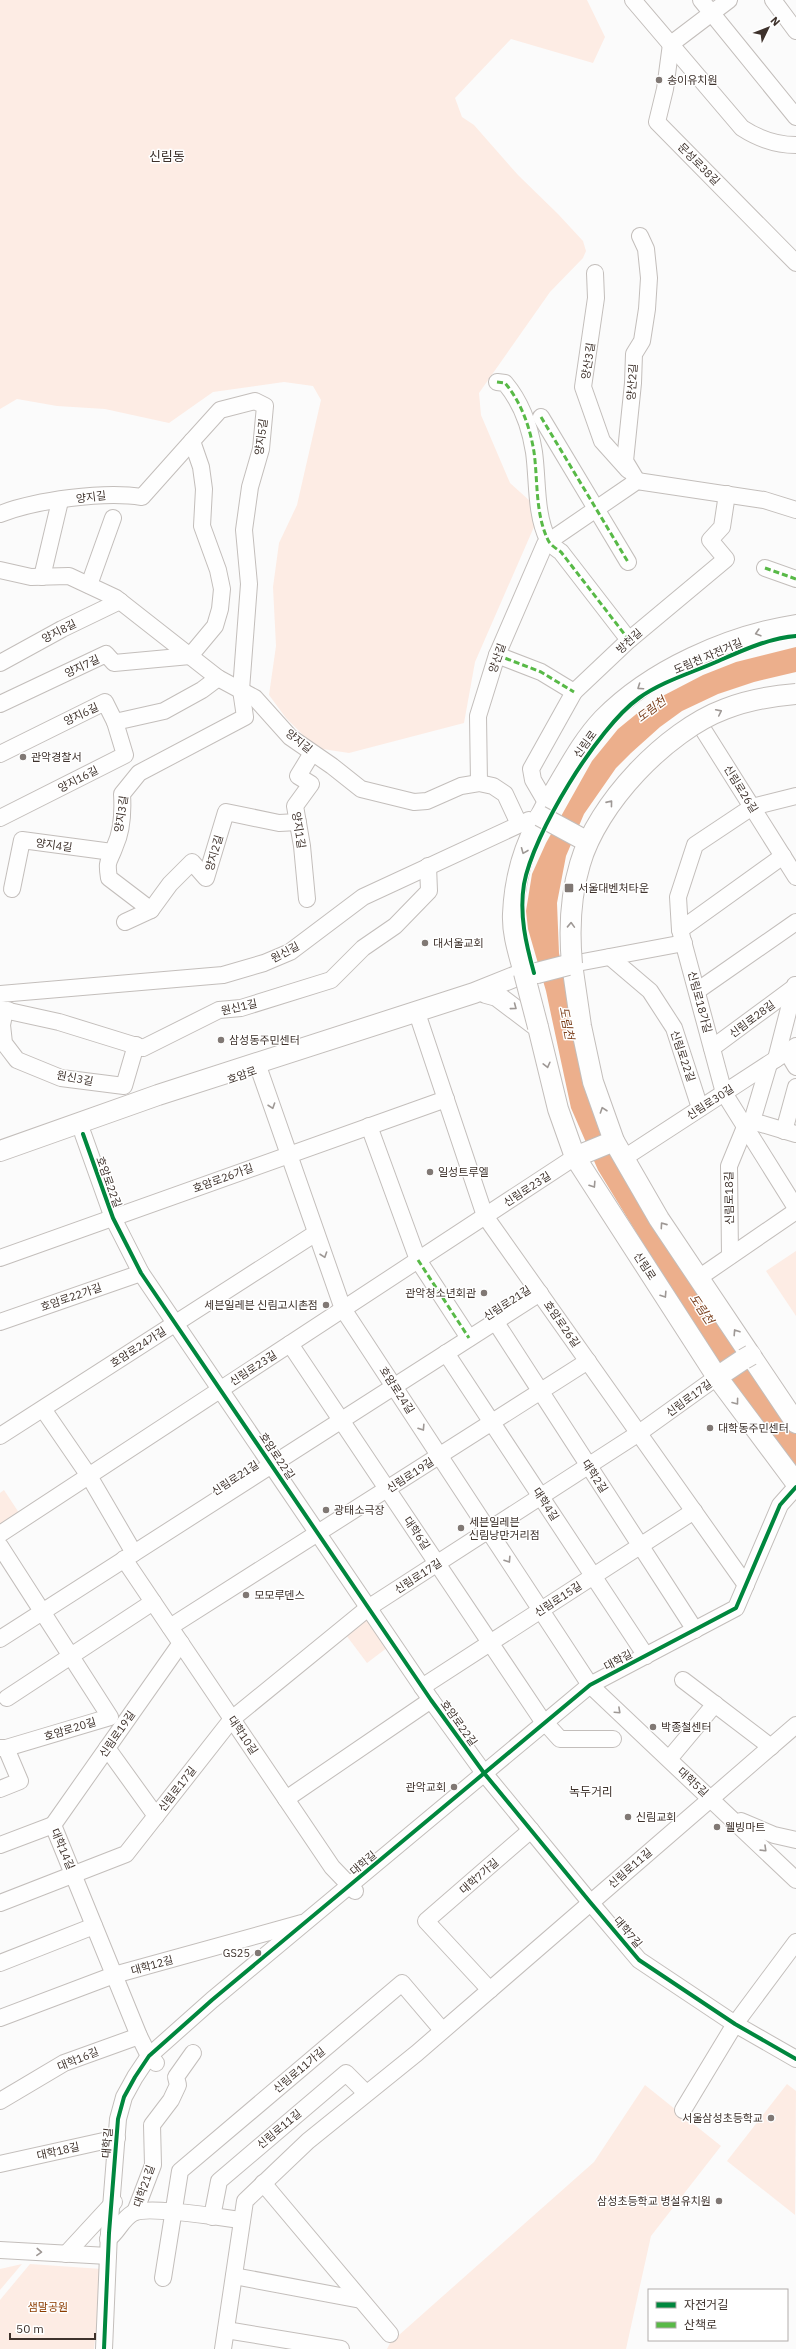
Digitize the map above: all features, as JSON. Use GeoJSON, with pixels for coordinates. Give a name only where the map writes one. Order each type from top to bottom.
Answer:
{"type":"FeatureCollection","features":[{"type":"Feature","properties":{"kind":"main road","name":"신림로"},"geometry":{"type":"LineString","coordinates":[[796,625],[746,636],[709,651],[653,678],[631,693],[602,720],[576,755],[543,810],[520,860],[516,878],[513,915],[518,947],[530,975],[538,1027],[558,1109],[575,1157],[717,1377],[796,1483]]}},
{"type":"Feature","properties":{"kind":"main road"},"geometry":{"type":"LineString","coordinates":[[796,694],[751,700],[723,709],[670,743],[624,785],[605,810],[588,842],[580,864],[572,903],[570,944],[570,964],[581,1026],[594,1082],[612,1142],[624,1158],[659,1219],[700,1277],[796,1423]]}},
{"type":"Feature","properties":{"kind":"main road"},"geometry":{"type":"LineString","coordinates":[[543,810],[588,842]]}},
{"type":"Feature","properties":{"kind":"main road"},"geometry":{"type":"LineString","coordinates":[[485,991],[506,972],[518,947]]}},
{"type":"Feature","properties":{"kind":"main road"},"geometry":{"type":"LineString","coordinates":[[0,1151],[158,1095],[485,991],[530,975],[570,964]]}},
{"type":"Feature","properties":{"kind":"main road"},"geometry":{"type":"LineString","coordinates":[[485,991],[497,996],[538,1027]]}},
{"type":"Feature","properties":{"kind":"main road","name":"호암로"},"geometry":{"type":"LineString","coordinates":[[0,1164],[259,1069],[418,1016],[485,991]]}},
{"type":"Feature","properties":{"kind":"main road"},"geometry":{"type":"LineString","coordinates":[[575,1157],[612,1142]]}},
{"type":"Feature","properties":{"kind":"main road"},"geometry":{"type":"LineString","coordinates":[[717,1377],[751,1355]]}},
{"type":"Feature","properties":{"kind":"street"},"geometry":{"type":"LineString","coordinates":[[633,0],[742,128],[756,138],[782,145],[796,145]]}},
{"type":"Feature","properties":{"kind":"street"},"geometry":{"type":"LineString","coordinates":[[702,0],[796,117]]}},
{"type":"Feature","properties":{"kind":"street"},"geometry":{"type":"LineString","coordinates":[[671,44],[729,0]]}},
{"type":"Feature","properties":{"kind":"street"},"geometry":{"type":"LineString","coordinates":[[773,0],[796,31]]}},
{"type":"Feature","properties":{"kind":"street","name":"문성로38길"},"geometry":{"type":"LineString","coordinates":[[671,44],[665,89],[657,122],[796,263]]}},
{"type":"Feature","properties":{"kind":"street","name":"양산2길"},"geometry":{"type":"LineString","coordinates":[[636,481],[625,460],[633,383],[634,354],[642,341],[647,309],[649,278],[647,256],[640,236]]}},
{"type":"Feature","properties":{"kind":"street","name":"양산3길"},"geometry":{"type":"LineString","coordinates":[[595,273],[596,298],[583,387],[602,441],[636,481]]}},
{"type":"Feature","properties":{"kind":"street"},"geometry":{"type":"LineString","coordinates":[[497,382],[504,383],[517,398],[526,419],[534,452],[541,516],[548,541],[561,552],[629,640]]}},
{"type":"Feature","properties":{"kind":"street","name":"양지5길"},"geometry":{"type":"LineString","coordinates":[[192,441],[220,410],[255,401],[265,406],[261,449],[250,487],[244,530],[249,584],[241,690]]}},
{"type":"Feature","properties":{"kind":"street"},"geometry":{"type":"LineString","coordinates":[[541,417],[628,562]]}},
{"type":"Feature","properties":{"kind":"street"},"geometry":{"type":"LineString","coordinates":[[190,656],[216,626],[220,609],[222,589],[218,570],[202,526],[204,489],[201,467],[192,441]]}},
{"type":"Feature","properties":{"kind":"street","name":"양지길"},"geometry":{"type":"LineString","coordinates":[[0,514],[23,505],[120,494],[142,497],[192,441]]}},
{"type":"Feature","properties":{"kind":"street"},"geometry":{"type":"LineString","coordinates":[[636,481],[764,500],[796,510]]}},
{"type":"Feature","properties":{"kind":"street","name":"양산길"},"geometry":{"type":"LineString","coordinates":[[479,783],[478,716],[497,654],[545,544],[636,481]]}},
{"type":"Feature","properties":{"kind":"street","name":"방천길"},"geometry":{"type":"LineString","coordinates":[[543,810],[531,769],[574,692],[629,640],[726,559],[710,540],[722,527],[727,494]]}},
{"type":"Feature","properties":{"kind":"street","name":"양지길"},"geometry":{"type":"LineString","coordinates":[[42,577],[60,501]]}},
{"type":"Feature","properties":{"kind":"street"},"geometry":{"type":"LineString","coordinates":[[89,585],[113,518]]}},
{"type":"Feature","properties":{"kind":"street"},"geometry":{"type":"LineString","coordinates":[[765,568],[796,580]]}},
{"type":"Feature","properties":{"kind":"street","name":"양지길"},"geometry":{"type":"LineString","coordinates":[[0,570],[31,578],[69,576],[120,601],[218,678],[255,698],[290,737],[361,789],[414,802],[427,801],[461,786],[479,783],[492,786],[505,794],[519,824]]}},
{"type":"Feature","properties":{"kind":"street","name":"양지8길"},"geometry":{"type":"LineString","coordinates":[[0,663],[62,629],[120,601]]}},
{"type":"Feature","properties":{"kind":"street","name":"양지7길"},"geometry":{"type":"LineString","coordinates":[[0,704],[106,654],[114,663],[190,656]]}},
{"type":"Feature","properties":{"kind":"street"},"geometry":{"type":"LineString","coordinates":[[497,654],[541,672],[574,692]]}},
{"type":"Feature","properties":{"kind":"street"},"geometry":{"type":"LineString","coordinates":[[115,722],[164,711],[202,690],[218,678]]}},
{"type":"Feature","properties":{"kind":"street","name":"양지3길"},"geometry":{"type":"LineString","coordinates":[[151,910],[109,878],[107,862],[116,846],[123,811],[122,794],[139,773],[245,717],[241,690]]}},
{"type":"Feature","properties":{"kind":"street","name":"양지6길"},"geometry":{"type":"LineString","coordinates":[[0,754],[105,702],[115,722]]}},
{"type":"Feature","properties":{"kind":"street","name":"양지16길"},"geometry":{"type":"LineString","coordinates":[[0,818],[125,755],[115,722]]}},
{"type":"Feature","properties":{"kind":"street","name":"신림로26길"},"geometry":{"type":"LineString","coordinates":[[699,723],[796,877]]}},
{"type":"Feature","properties":{"kind":"street","name":"양지1길"},"geometry":{"type":"LineString","coordinates":[[307,899],[295,806],[311,784],[298,776],[312,752]]}},
{"type":"Feature","properties":{"kind":"street"},"geometry":{"type":"LineString","coordinates":[[752,807],[796,796]]}},
{"type":"Feature","properties":{"kind":"street","name":"신림로18가길"},"geometry":{"type":"LineString","coordinates":[[752,807],[696,846],[678,897],[682,936],[724,1093],[748,1124],[796,1210]]}},
{"type":"Feature","properties":{"kind":"street","name":"원신길"},"geometry":{"type":"LineString","coordinates":[[0,994],[223,975],[264,963],[290,952],[363,897],[519,824],[543,810]]}},
{"type":"Feature","properties":{"kind":"street","name":"양지2길"},"geometry":{"type":"LineString","coordinates":[[125,922],[151,910],[170,884],[192,862],[206,878],[226,812],[279,823],[298,822]]}},
{"type":"Feature","properties":{"kind":"street","name":"양지4길"},"geometry":{"type":"LineString","coordinates":[[12,889],[22,840],[112,852]]}},
{"type":"Feature","properties":{"kind":"street"},"geometry":{"type":"LineString","coordinates":[[570,964],[610,957],[682,936],[783,856]]}},
{"type":"Feature","properties":{"kind":"street","name":"원신1길"},"geometry":{"type":"LineString","coordinates":[[3,1016],[58,1022],[144,1048],[219,1010],[241,1008],[332,980],[363,948],[395,926],[429,891],[428,866]]}},
{"type":"Feature","properties":{"kind":"street"},"geometry":{"type":"LineString","coordinates":[[697,991],[796,922]]}},
{"type":"Feature","properties":{"kind":"street","name":"신림로22길"},"geometry":{"type":"LineString","coordinates":[[610,957],[650,991],[674,1028],[700,1108]]}},
{"type":"Feature","properties":{"kind":"street","name":"신림로28길"},"geometry":{"type":"LineString","coordinates":[[712,1048],[794,986]]}},
{"type":"Feature","properties":{"kind":"street","name":"신림로28길"},"geometry":{"type":"LineString","coordinates":[[782,1055],[794,986]]}},
{"type":"Feature","properties":{"kind":"street","name":"원신3길"},"geometry":{"type":"LineString","coordinates":[[3,1016],[4,1042],[17,1060],[61,1078],[124,1086],[136,1045]]}},
{"type":"Feature","properties":{"kind":"street","name":"호암로26길"},"geometry":{"type":"LineString","coordinates":[[418,1016],[485,1216],[746,1585]]}},
{"type":"Feature","properties":{"kind":"street"},"geometry":{"type":"LineString","coordinates":[[796,1067],[782,1055],[748,1124],[790,1132],[796,1087]]}},
{"type":"Feature","properties":{"kind":"street","name":"신림로30길"},"geometry":{"type":"LineString","coordinates":[[624,1158],[782,1055]]}},
{"type":"Feature","properties":{"kind":"street","name":"호암로24길"},"geometry":{"type":"LineString","coordinates":[[259,1069],[343,1309],[593,1687]]}},
{"type":"Feature","properties":{"kind":"street","name":"호암로26가길"},"geometry":{"type":"LineString","coordinates":[[0,1258],[446,1099]]}},
{"type":"Feature","properties":{"kind":"street","name":"신림로18길"},"geometry":{"type":"LineString","coordinates":[[730,1256],[728,1166],[748,1124]]}},
{"type":"Feature","properties":{"kind":"street"},"geometry":{"type":"LineString","coordinates":[[369,1126],[418,1260],[470,1338]]}},
{"type":"Feature","properties":{"kind":"street","name":"호암로22길"},"geometry":{"type":"LineString","coordinates":[[83,1134],[113,1218],[141,1272],[422,1687],[487,1776]]}},
{"type":"Feature","properties":{"kind":"street","name":"신림로23길"},"geometry":{"type":"LineString","coordinates":[[0,1534],[575,1157]]}},
{"type":"Feature","properties":{"kind":"street"},"geometry":{"type":"LineString","coordinates":[[700,1277],[796,1210]]}},
{"type":"Feature","properties":{"kind":"street","name":"호암로24가길"},"geometry":{"type":"LineString","coordinates":[[0,1436],[316,1232]]}},
{"type":"Feature","properties":{"kind":"street","name":"호암로22가길"},"geometry":{"type":"LineString","coordinates":[[0,1322],[141,1272]]}},
{"type":"Feature","properties":{"kind":"street","name":"신림로21길"},"geometry":{"type":"LineString","coordinates":[[0,1639],[540,1293]]}},
{"type":"Feature","properties":{"kind":"street","name":"대학2길"},"geometry":{"type":"LineString","coordinates":[[495,1321],[695,1630]]}},
{"type":"Feature","properties":{"kind":"street","name":"대학6길"},"geometry":{"type":"LineString","coordinates":[[290,1344],[547,1726]]}},
{"type":"Feature","properties":{"kind":"street","name":"대학4길"},"geometry":{"type":"LineString","coordinates":[[446,1353],[646,1656]]}},
{"type":"Feature","properties":{"kind":"street","name":"신림로19길"},"geometry":{"type":"LineString","coordinates":[[170,1627],[588,1361]]}},
{"type":"Feature","properties":{"kind":"street","name":"신림로17길"},"geometry":{"type":"LineString","coordinates":[[0,1903],[126,1854],[232,1719],[368,1608],[639,1433],[717,1377]]}},
{"type":"Feature","properties":{"kind":"street"},"geometry":{"type":"LineString","coordinates":[[43,1409],[89,1476],[129,1556]]}},
{"type":"Feature","properties":{"kind":"street","name":"대학길"},"geometry":{"type":"LineString","coordinates":[[104,2349],[108,2256],[113,2236],[118,2119],[124,2097],[134,2077],[307,1921],[353,1888],[593,1687],[646,1656],[736,1608],[780,1504],[796,1487]]}},
{"type":"Feature","properties":{"kind":"street","name":"대학길"},"geometry":{"type":"LineString","coordinates":[[593,1687],[742,1614],[788,1510],[796,1502]]}},
{"type":"Feature","properties":{"kind":"street","name":"신림로15길"},"geometry":{"type":"LineString","coordinates":[[422,1687],[694,1511]]}},
{"type":"Feature","properties":{"kind":"street","name":"호암로20길"},"geometry":{"type":"LineString","coordinates":[[0,1546],[115,1723],[3,1748],[20,1781],[0,1788]]}},
{"type":"Feature","properties":{"kind":"street","name":"대학10길"},"geometry":{"type":"LineString","coordinates":[[129,1556],[153,1602],[332,1867],[353,1888]]}},
{"type":"Feature","properties":{"kind":"street"},"geometry":{"type":"LineString","coordinates":[[8,1698],[153,1602]]}},
{"type":"Feature","properties":{"kind":"street","name":"신림로19길"},"geometry":{"type":"LineString","coordinates":[[53,1825],[107,1748],[115,1723],[181,1643]]}},
{"type":"Feature","properties":{"kind":"street"},"geometry":{"type":"LineString","coordinates":[[683,1680],[771,1747]]}},
{"type":"Feature","properties":{"kind":"street","name":"대학5길"},"geometry":{"type":"LineString","coordinates":[[593,1687],[796,1880]]}},
{"type":"Feature","properties":{"kind":"street"},"geometry":{"type":"LineString","coordinates":[[286,1799],[431,1700]]}},
{"type":"Feature","properties":{"kind":"street"},"geometry":{"type":"LineString","coordinates":[[669,1759],[715,1704]]}},
{"type":"Feature","properties":{"kind":"street","name":"신림로11길"},"geometry":{"type":"LineString","coordinates":[[223,2349],[245,2201],[262,2183],[308,2141],[490,1990],[796,1725]]}},
{"type":"Feature","properties":{"kind":"street"},"geometry":{"type":"LineString","coordinates":[[547,1726],[560,1739],[613,1739]]}},
{"type":"Feature","properties":{"kind":"street","name":"신림로17길"},"geometry":{"type":"LineString","coordinates":[[107,1748],[156,1816]]}},
{"type":"Feature","properties":{"kind":"street","name":"대학7길"},"geometry":{"type":"LineString","coordinates":[[487,1776],[639,1960],[735,2024],[796,2059]]}},
{"type":"Feature","properties":{"kind":"street"},"geometry":{"type":"LineString","coordinates":[[711,1798],[745,1823],[774,1835],[796,1840]]}},
{"type":"Feature","properties":{"kind":"street","name":"대학14길"},"geometry":{"type":"LineString","coordinates":[[0,1845],[53,1825],[138,2036],[152,2060]]}},
{"type":"Feature","properties":{"kind":"street","name":"대학7가길"},"geometry":{"type":"LineString","coordinates":[[490,1990],[426,1921],[531,1830]]}},
{"type":"Feature","properties":{"kind":"street"},"geometry":{"type":"LineString","coordinates":[[66,2254],[115,2200],[126,2121],[131,2102],[152,2060],[353,1888]]}},
{"type":"Feature","properties":{"kind":"street","name":"대학12길"},"geometry":{"type":"LineString","coordinates":[[0,2018],[114,1975],[307,1921]]}},
{"type":"Feature","properties":{"kind":"street"},"geometry":{"type":"LineString","coordinates":[[0,1963],[94,1926]]}},
{"type":"Feature","properties":{"kind":"street"},"geometry":{"type":"LineString","coordinates":[[683,2110],[735,2024],[796,1942]]}},
{"type":"Feature","properties":{"kind":"street","name":"신림로11가길"},"geometry":{"type":"LineString","coordinates":[[174,2211],[180,2171],[402,1982],[442,2030]]}},
{"type":"Feature","properties":{"kind":"street","name":"대학16길"},"geometry":{"type":"LineString","coordinates":[[0,2101],[64,2063],[138,2036]]}},
{"type":"Feature","properties":{"kind":"street","name":"대학21길"},"geometry":{"type":"LineString","coordinates":[[135,2212],[153,2165],[152,2125],[171,2100],[178,2085],[176,2077],[193,2053]]}},
{"type":"Feature","properties":{"kind":"street","name":"신림로11길"},"geometry":{"type":"LineString","coordinates":[[212,2217],[218,2181],[346,2073],[366,2094]]}},
{"type":"Feature","properties":{"kind":"street","name":"대학18길"},"geometry":{"type":"LineString","coordinates":[[0,2164],[117,2138]]}},
{"type":"Feature","properties":{"kind":"street"},"geometry":{"type":"LineString","coordinates":[[262,2183],[390,2334]]}},
{"type":"Feature","properties":{"kind":"street"},"geometry":{"type":"LineString","coordinates":[[163,2278],[174,2211]]}},
{"type":"Feature","properties":{"kind":"street"},"geometry":{"type":"LineString","coordinates":[[114,2349],[113,2236],[121,2222],[135,2212],[174,2211],[242,2220]]}},
{"type":"Feature","properties":{"kind":"street"},"geometry":{"type":"LineString","coordinates":[[0,2250],[108,2256]]}},
{"type":"Feature","properties":{"kind":"street"},"geometry":{"type":"LineString","coordinates":[[234,2276],[361,2300]]}},
{"type":"Feature","properties":{"kind":"street"},"geometry":{"type":"LineString","coordinates":[[226,2330],[341,2349]]}},
{"type":"Feature","properties":{"kind":"green space"},"geometry":{"type":"Polygon","coordinates":[[[0,0],[587,0],[605,37],[593,63],[511,39],[455,98],[462,117],[474,125],[518,175],[583,241],[586,251],[583,258],[550,292],[479,393],[481,415],[510,483],[530,501],[537,520],[475,662],[464,723],[349,753],[316,748],[286,718],[269,695],[276,646],[273,587],[279,543],[297,505],[321,400],[313,386],[284,382],[213,392],[169,423],[105,409],[57,406],[17,399],[0,409],[0,0]]]}},
{"type":"Feature","properties":{"kind":"green space"},"geometry":{"type":"Polygon","coordinates":[[[796,1251],[796,1316],[766,1271],[796,1251]]]}},
{"type":"Feature","properties":{"kind":"green space"},"geometry":{"type":"Polygon","coordinates":[[[4,1490],[23,1519],[0,1534],[0,1493],[4,1490]]]}},
{"type":"Feature","properties":{"kind":"green space"},"geometry":{"type":"Polygon","coordinates":[[[368,1612],[392,1644],[367,1663],[343,1631],[368,1612]]]}},
{"type":"Feature","properties":{"kind":"green space","name":"서울삼성초등학교"},"geometry":{"type":"Polygon","coordinates":[[[787,2084],[796,2091],[795,2215],[727,2161],[787,2084]]]}},
{"type":"Feature","properties":{"kind":"green space"},"geometry":{"type":"Polygon","coordinates":[[[645,2085],[721,2146],[651,2236],[626,2349],[387,2349],[390,2343],[594,2162],[645,2085]]]}},
{"type":"Feature","properties":{"kind":"green space"},"geometry":{"type":"Polygon","coordinates":[[[22,2264],[0,2290],[0,2269],[22,2264]]]}},
{"type":"Feature","properties":{"kind":"green space","name":"샘말공원"},"geometry":{"type":"Polygon","coordinates":[[[30,2264],[102,2269],[94,2349],[0,2349],[0,2300],[30,2264]]]}},
{"type":"Feature","properties":{"kind":"water","name":"도림천"},"geometry":{"type":"Polygon","coordinates":[[[796,647],[796,672],[754,682],[718,694],[682,711],[660,727],[616,768],[584,814],[566,856],[557,903],[559,953],[587,1084],[752,1373],[796,1434],[796,1477],[721,1371],[598,1170],[571,1108],[546,991],[528,929],[526,911],[532,874],[546,843],[592,761],[618,729],[651,702],[703,675],[736,662],[796,647]]]}},
{"type":"Feature","properties":{"kind":"marked path"},"geometry":{"type":"LineString","coordinates":[[497,382],[505,383],[511,390],[524,415],[530,433],[534,452],[539,508],[544,530],[549,542],[561,552],[629,640]]}},
{"type":"Feature","properties":{"kind":"marked path"},"geometry":{"type":"LineString","coordinates":[[541,417],[628,562]]}},
{"type":"Feature","properties":{"kind":"marked path"},"geometry":{"type":"LineString","coordinates":[[765,568],[796,579]]}},
{"type":"Feature","properties":{"kind":"marked path"},"geometry":{"type":"LineString","coordinates":[[497,655],[541,672],[574,692]]}},
{"type":"Feature","properties":{"kind":"marked path"},"geometry":{"type":"LineString","coordinates":[[418,1260],[469,1338]]}},
{"type":"Feature","properties":{"kind":"cycle path","name":"도림천 자전거길"},"geometry":{"type":"LineString","coordinates":[[534,973],[528,951],[522,907],[524,884],[530,863],[553,811],[569,784],[605,733],[622,713],[639,698],[657,687],[755,646],[776,639],[796,636]]}},
{"type":"Feature","properties":{"kind":"cycle path"},"geometry":{"type":"LineString","coordinates":[[83,1134],[113,1218],[141,1273],[431,1700],[484,1773],[639,1960],[735,2024],[796,2059]]}},
{"type":"Feature","properties":{"kind":"cycle path"},"geometry":{"type":"LineString","coordinates":[[104,2349],[109,2233],[118,2119],[124,2097],[149,2056],[212,2000],[590,1685],[736,1608],[780,1505],[796,1487]]}},
{"type":"Feature","properties":{"kind":"place","name":"송이유치원"},"geometry":{"type":"Point","coordinates":[659,80]}},
{"type":"Feature","properties":{"kind":"place","name":"관악경찰서"},"geometry":{"type":"Point","coordinates":[23,757]}},
{"type":"Feature","properties":{"kind":"place","name":"서울대벤처타운"},"geometry":{"type":"Point","coordinates":[569,888]}},
{"type":"Feature","properties":{"kind":"place","name":"대서울교회"},"geometry":{"type":"Point","coordinates":[425,943]}},
{"type":"Feature","properties":{"kind":"place","name":"삼성동주민센터"},"geometry":{"type":"Point","coordinates":[221,1040]}},
{"type":"Feature","properties":{"kind":"place","name":"일성트루엘"},"geometry":{"type":"Point","coordinates":[430,1172]}},
{"type":"Feature","properties":{"kind":"place","name":"관악청소년회관"},"geometry":{"type":"Point","coordinates":[484,1293]}},
{"type":"Feature","properties":{"kind":"place","name":"세븐일레븐 신림고시촌점"},"geometry":{"type":"Point","coordinates":[326,1305]}},
{"type":"Feature","properties":{"kind":"place","name":"대학동주민센터"},"geometry":{"type":"Point","coordinates":[710,1428]}},
{"type":"Feature","properties":{"kind":"place","name":"광태소극장"},"geometry":{"type":"Point","coordinates":[326,1510]}},
{"type":"Feature","properties":{"kind":"place","name":"세븐일레븐 신림낭만거리점"},"geometry":{"type":"Point","coordinates":[461,1528]}},
{"type":"Feature","properties":{"kind":"place","name":"모모루덴스"},"geometry":{"type":"Point","coordinates":[246,1595]}},
{"type":"Feature","properties":{"kind":"place","name":"박종철센터"},"geometry":{"type":"Point","coordinates":[653,1727]}},
{"type":"Feature","properties":{"kind":"place","name":"관악교회"},"geometry":{"type":"Point","coordinates":[454,1787]}},
{"type":"Feature","properties":{"kind":"place","name":"신림교회"},"geometry":{"type":"Point","coordinates":[628,1817]}},
{"type":"Feature","properties":{"kind":"place","name":"웰빙마트"},"geometry":{"type":"Point","coordinates":[717,1827]}},
{"type":"Feature","properties":{"kind":"place","name":"GS25"},"geometry":{"type":"Point","coordinates":[258,1953]}},
{"type":"Feature","properties":{"kind":"place","name":"서울삼성초등학교"},"geometry":{"type":"Point","coordinates":[771,2118]}},
{"type":"Feature","properties":{"kind":"place","name":"삼성초등학교 병설유치원"},"geometry":{"type":"Point","coordinates":[719,2201]}},
{"type":"Feature","properties":{"kind":"district","name":"신림동"},"geometry":{"type":"Point","coordinates":[167,156]}},
{"type":"Feature","properties":{"kind":"district","name":"녹두거리"},"geometry":{"type":"Point","coordinates":[591,1791]}}]}
